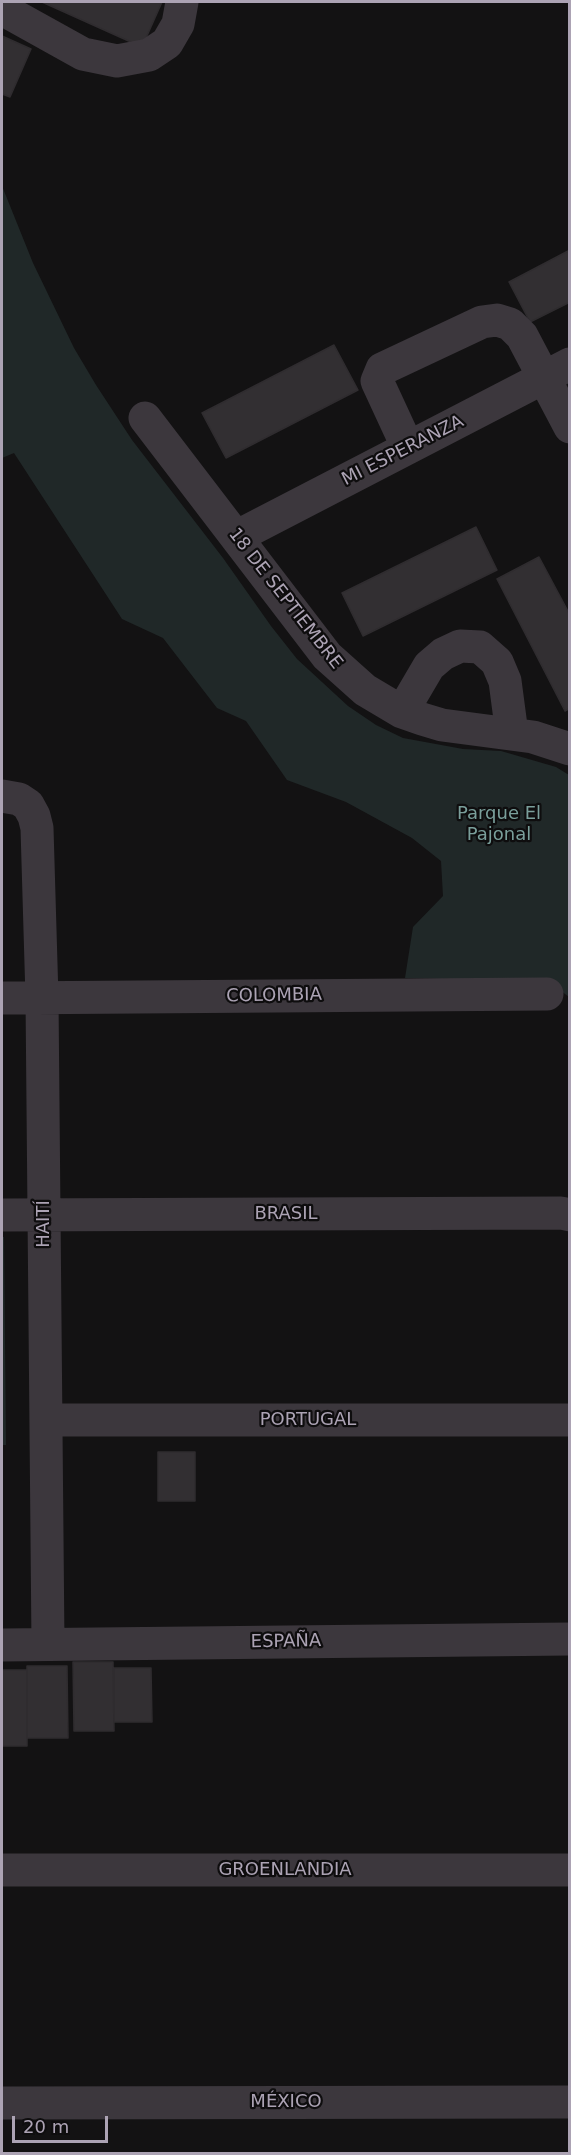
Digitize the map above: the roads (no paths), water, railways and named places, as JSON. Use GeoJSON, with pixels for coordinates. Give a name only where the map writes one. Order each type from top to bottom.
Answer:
{"type":"FeatureCollection","features":[{"type":"Feature","properties":{"kind":"street"},"geometry":{"type":"LineString","coordinates":[[16,10],[82,54],[117,61],[149,55],[167,43],[178,24],[182,2]]}},
{"type":"Feature","properties":{"kind":"street"},"geometry":{"type":"LineString","coordinates":[[408,448],[377,381],[382,369],[482,322],[497,320],[510,324],[557,371],[570,427]]}},
{"type":"Feature","properties":{"kind":"street","name":"MI ESPERANZA"},"geometry":{"type":"LineString","coordinates":[[236,537],[557,371]]}},
{"type":"Feature","properties":{"kind":"street","name":"18 DE SEPTIEMBRE"},"geometry":{"type":"LineString","coordinates":[[145,418],[327,656],[365,690],[402,712],[442,725],[533,737],[570,749]]}},
{"type":"Feature","properties":{"kind":"street"},"geometry":{"type":"LineString","coordinates":[[402,712],[429,666],[443,654],[460,646],[480,647],[497,662],[504,681],[512,734]]}},
{"type":"Feature","properties":{"kind":"street","name":"HAITÍ"},"geometry":{"type":"LineString","coordinates":[[15,801],[34,816],[37,828],[42,998],[48,1644]]}},
{"type":"Feature","properties":{"kind":"street","name":"COLOMBIA"},"geometry":{"type":"LineString","coordinates":[[2,998],[548,994]]}},
{"type":"Feature","properties":{"kind":"street","name":"BRASIL"},"geometry":{"type":"LineString","coordinates":[[2,1215],[561,1213],[570,1215]]}},
{"type":"Feature","properties":{"kind":"street","name":"PORTUGAL"},"geometry":{"type":"LineString","coordinates":[[46,1420],[570,1420]]}},
{"type":"Feature","properties":{"kind":"street","name":"ESPAÑA"},"geometry":{"type":"LineString","coordinates":[[2,1645],[570,1639]]}},
{"type":"Feature","properties":{"kind":"street","name":"GROENLANDIA"},"geometry":{"type":"LineString","coordinates":[[2,1870],[570,1870]]}},
{"type":"Feature","properties":{"kind":"street","name":"MÉXICO"},"geometry":{"type":"LineString","coordinates":[[2,2103],[570,2102]]}},
{"type":"Feature","properties":{"kind":"park label","name":"Parque El Pajonal"},"geometry":{"type":"Point","coordinates":[499,824]}}]}
